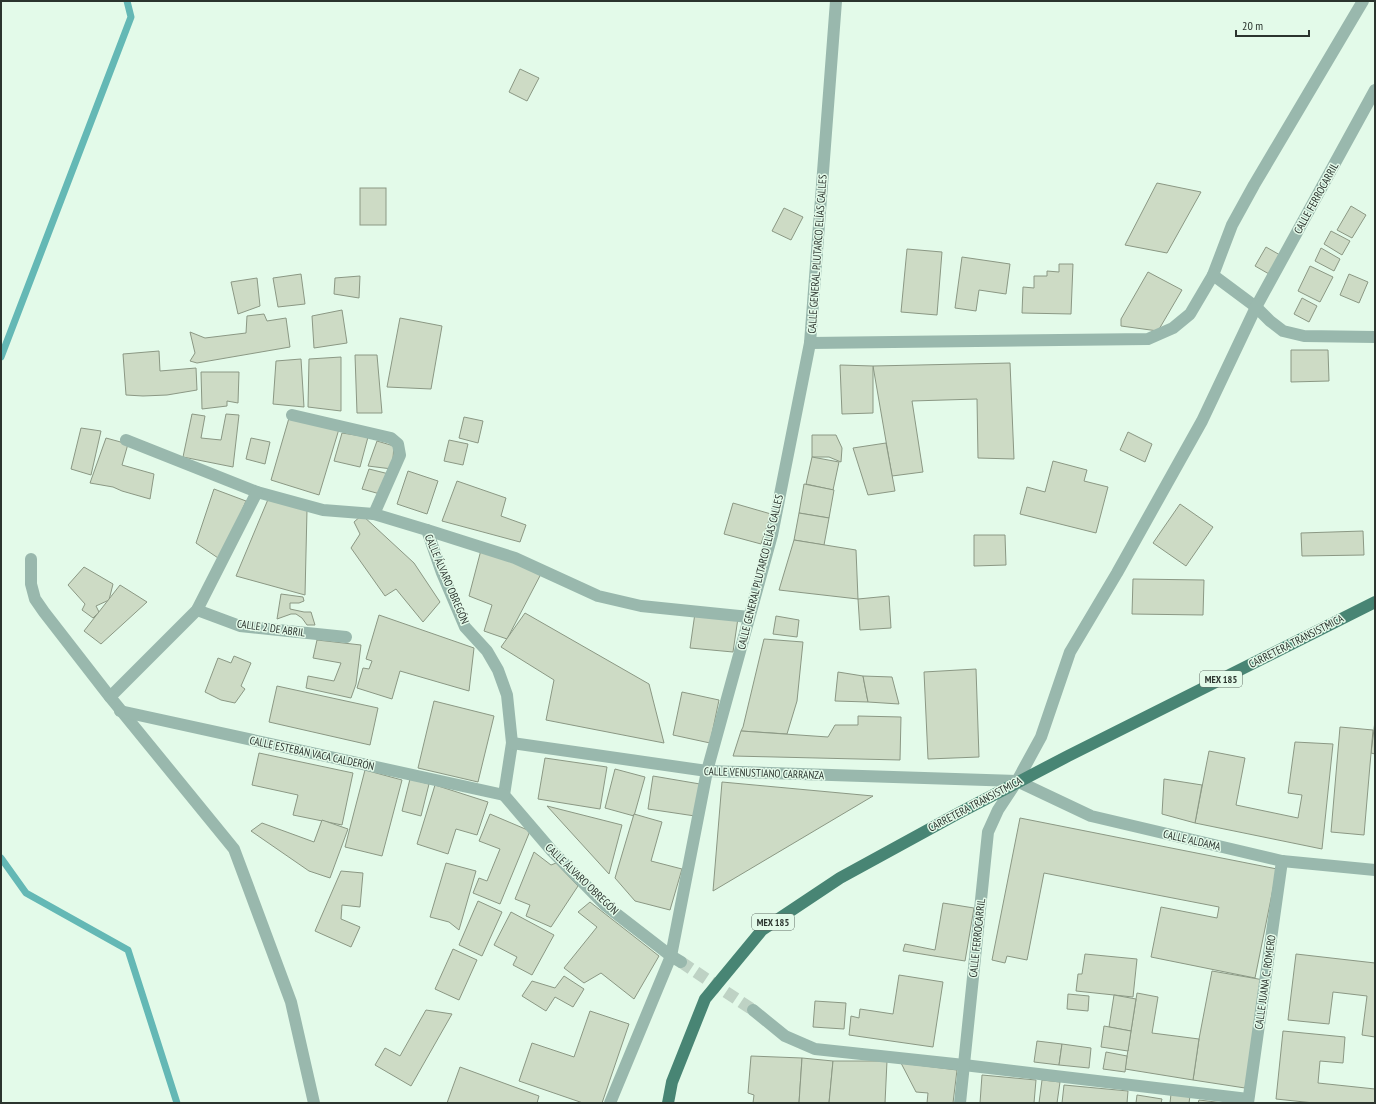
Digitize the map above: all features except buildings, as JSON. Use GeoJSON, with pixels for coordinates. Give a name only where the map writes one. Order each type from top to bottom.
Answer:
{"type":"FeatureCollection","features":[{"type":"Feature","properties":{"kind":"main road","name":"CARRETERA TRANSISTMICA"},"geometry":{"type":"LineString","coordinates":[[668,1103],[672,1082],[705,999],[762,930],[840,878],[957,814],[1068,756],[1375,602]]}},
{"type":"Feature","properties":{"kind":"street","name":"CALLE GENERAL PLUTARCO ELÍAS CALLES"},"geometry":{"type":"LineString","coordinates":[[610,1103],[676,959],[707,772],[772,535],[810,343],[836,1]]}},
{"type":"Feature","properties":{"kind":"street"},"geometry":{"type":"LineString","coordinates":[[810,343],[1148,339],[1173,328],[1190,314],[1213,275],[1232,225],[1254,185],[1363,1]]}},
{"type":"Feature","properties":{"kind":"street","name":"CALLE FERROCARRIL"},"geometry":{"type":"LineString","coordinates":[[960,1103],[988,832],[998,810],[1018,781],[1041,738],[1070,652],[1117,573],[1202,421],[1256,307],[1375,90]]}},
{"type":"Feature","properties":{"kind":"street"},"geometry":{"type":"LineString","coordinates":[[1213,275],[1256,307],[1283,331],[1304,336],[1375,337]]}},
{"type":"Feature","properties":{"kind":"street"},"geometry":{"type":"LineString","coordinates":[[292,415],[391,438],[398,444],[400,455],[374,514]]}},
{"type":"Feature","properties":{"kind":"street","name":"CALLE ÁLVARO OBREGÓN"},"geometry":{"type":"LineString","coordinates":[[126,440],[257,492],[322,510],[374,514],[427,530],[442,573],[465,627],[487,651],[498,670],[507,695],[512,743],[504,795],[552,851],[605,905],[676,959]]}},
{"type":"Feature","properties":{"kind":"street"},"geometry":{"type":"LineString","coordinates":[[110,697],[197,610],[257,492]]}},
{"type":"Feature","properties":{"kind":"street"},"geometry":{"type":"LineString","coordinates":[[427,530],[515,558],[598,596],[642,606],[749,617]]}},
{"type":"Feature","properties":{"kind":"street"},"geometry":{"type":"LineString","coordinates":[[31,559],[31,584],[35,599],[44,612],[120,711],[234,849],[291,1002],[314,1103]]}},
{"type":"Feature","properties":{"kind":"street","name":"CALLE 2 DE ABRIL"},"geometry":{"type":"LineString","coordinates":[[197,610],[240,626],[346,637]]}},
{"type":"Feature","properties":{"kind":"street","name":"CALLE ESTEBAN VACA CALDERÓN"},"geometry":{"type":"LineString","coordinates":[[120,711],[504,795]]}},
{"type":"Feature","properties":{"kind":"street","name":"CALLE VENUSTIANO CARRANZA"},"geometry":{"type":"LineString","coordinates":[[512,743],[707,772],[1018,781]]}},
{"type":"Feature","properties":{"kind":"street","name":"CALLE ALDAMA"},"geometry":{"type":"LineString","coordinates":[[1018,781],[1091,816],[1282,861],[1375,870]]}},
{"type":"Feature","properties":{"kind":"street","name":"CALLE JUANA C. ROMERO"},"geometry":{"type":"LineString","coordinates":[[1248,1101],[1282,861]]}},
{"type":"Feature","properties":{"kind":"street"},"geometry":{"type":"LineString","coordinates":[[753,1010],[785,1036],[815,1049],[964,1065],[1248,1101]]}},
{"type":"Feature","properties":{"kind":"waterway"},"geometry":{"type":"LineString","coordinates":[[1,357],[131,17],[127,1]]}},
{"type":"Feature","properties":{"kind":"waterway"},"geometry":{"type":"LineString","coordinates":[[1,858],[26,893],[128,950],[177,1103]]}},
{"type":"Feature","properties":{"kind":"tunnel"},"geometry":{"type":"LineString","coordinates":[[681,962],[753,1010]]}}]}
